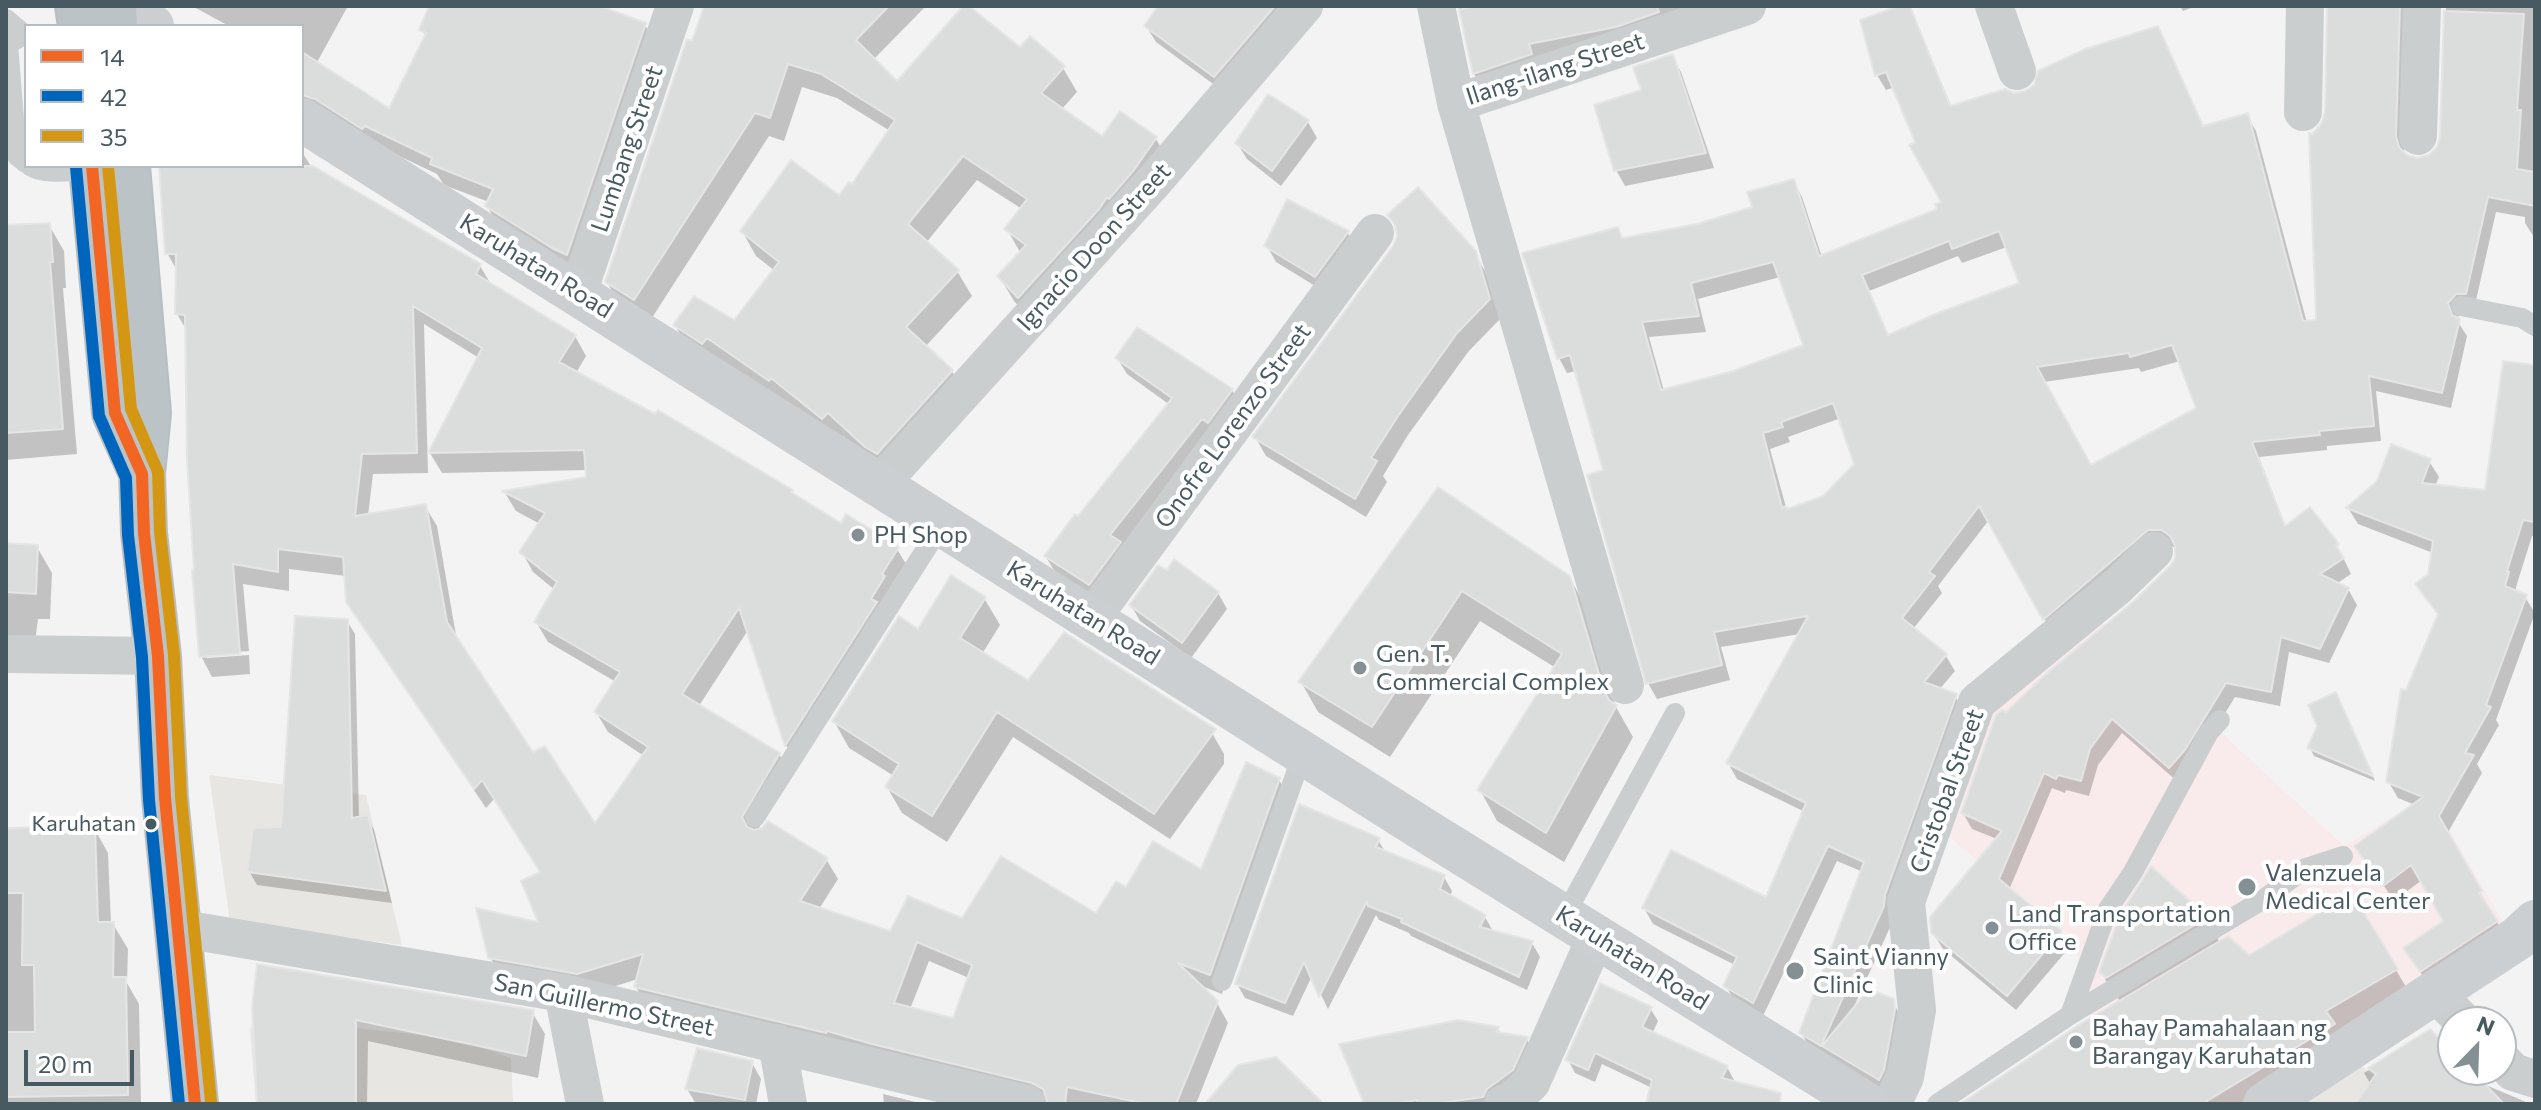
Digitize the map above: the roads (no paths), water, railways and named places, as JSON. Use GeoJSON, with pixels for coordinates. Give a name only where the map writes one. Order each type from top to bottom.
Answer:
{"type":"FeatureCollection","features":[{"type":"Feature","properties":{"kind":"highway"},"geometry":{"type":"LineString","coordinates":[[103,168],[115,413],[142,474],[144,533],[158,656],[165,798],[195,1104]]}},
{"type":"Feature","properties":{"kind":"main road"},"geometry":{"type":"LineString","coordinates":[[120,6],[149,24]]}},
{"type":"Feature","properties":{"kind":"main road","name":"Karuhatan Road"},"geometry":{"type":"LineString","coordinates":[[304,121],[1303,753],[1866,1104]]}},
{"type":"Feature","properties":{"kind":"main road"},"geometry":{"type":"LineString","coordinates":[[2450,1006],[2535,922]]}},
{"type":"Feature","properties":{"kind":"main road"},"geometry":{"type":"LineString","coordinates":[[2265,1104],[2437,1013]]}},
{"type":"Feature","properties":{"kind":"street","name":"Lumbang Street"},"geometry":{"type":"LineString","coordinates":[[578,293],[675,6]]}},
{"type":"Feature","properties":{"kind":"street","name":"Ignacio Doon Street"},"geometry":{"type":"LineString","coordinates":[[880,484],[1156,179],[1304,6]]}},
{"type":"Feature","properties":{"kind":"street","name":"Ilang-ilang Street"},"geometry":{"type":"LineString","coordinates":[[1436,6],[1456,103],[1747,6]]}},
{"type":"Feature","properties":{"kind":"street"},"geometry":{"type":"LineString","coordinates":[[1994,6],[2017,71]]}},
{"type":"Feature","properties":{"kind":"street"},"geometry":{"type":"LineString","coordinates":[[2303,112],[2305,6]]}},
{"type":"Feature","properties":{"kind":"street"},"geometry":{"type":"LineString","coordinates":[[2418,136],[2422,6]]}},
{"type":"Feature","properties":{"kind":"street"},"geometry":{"type":"LineString","coordinates":[[1456,103],[1625,685]]}},
{"type":"Feature","properties":{"kind":"street","name":"Onofre Lorenzo Street"},"geometry":{"type":"LineString","coordinates":[[1092,618],[1375,233]]}},
{"type":"Feature","properties":{"kind":"street","name":"Cristobal Street"},"geometry":{"type":"LineString","coordinates":[[1892,1104],[1905,1077],[1917,1010],[1906,902],[1977,702],[2118,586],[2154,551]]}},
{"type":"Feature","properties":{"kind":"street"},"geometry":{"type":"LineString","coordinates":[[6,654],[158,656]]}},
{"type":"Feature","properties":{"kind":"street"},"geometry":{"type":"LineString","coordinates":[[1503,1104],[1531,1083],[1580,927]]}},
{"type":"Feature","properties":{"kind":"street","name":"San Guillermo Street"},"geometry":{"type":"LineString","coordinates":[[177,928],[563,993],[777,1043],[991,1100],[1027,1104]]}},
{"type":"Feature","properties":{"kind":"street"},"geometry":{"type":"LineString","coordinates":[[563,993],[585,1104]]}},
{"type":"Feature","properties":{"kind":"street"},"geometry":{"type":"LineString","coordinates":[[777,1043],[788,1104]]}},
{"type":"Feature","properties":{"kind":"lane"},"geometry":{"type":"LineString","coordinates":[[6,19],[24,33]]}},
{"type":"Feature","properties":{"kind":"lane"},"geometry":{"type":"LineString","coordinates":[[24,35],[8,44],[17,156],[24,162]]}},
{"type":"Feature","properties":{"kind":"lane"},"geometry":{"type":"LineString","coordinates":[[32,168],[58,171],[92,168]]}},
{"type":"Feature","properties":{"kind":"lane"},"geometry":{"type":"LineString","coordinates":[[2461,306],[2522,318],[2535,326]]}},
{"type":"Feature","properties":{"kind":"lane"},"geometry":{"type":"LineString","coordinates":[[755,817],[942,524]]}},
{"type":"Feature","properties":{"kind":"lane"},"geometry":{"type":"LineString","coordinates":[[1580,927],[1675,713]]}},
{"type":"Feature","properties":{"kind":"lane"},"geometry":{"type":"LineString","coordinates":[[2070,1015],[2108,909],[2133,872],[2209,732],[2220,720]]}},
{"type":"Feature","properties":{"kind":"lane"},"geometry":{"type":"LineString","coordinates":[[1222,981],[1303,753]]}},
{"type":"Feature","properties":{"kind":"lane"},"geometry":{"type":"LineString","coordinates":[[1937,1104],[2070,1015],[2223,924],[2306,868],[2343,856]]}},
{"type":"Feature","properties":{"kind":"place","name":"PH Shop"},"geometry":{"type":"Point","coordinates":[858,535]}},
{"type":"Feature","properties":{"kind":"place","name":"Gen. T. Commercial Complex"},"geometry":{"type":"Point","coordinates":[1360,668]}},
{"type":"Feature","properties":{"kind":"place","name":"Karuhatan"},"geometry":{"type":"Point","coordinates":[151,824]}},
{"type":"Feature","properties":{"kind":"place","name":"Valenzuela Medical Center"},"geometry":{"type":"Point","coordinates":[2247,887]}},
{"type":"Feature","properties":{"kind":"place","name":"Land Transportation Office"},"geometry":{"type":"Point","coordinates":[1992,928]}},
{"type":"Feature","properties":{"kind":"place","name":"Saint Vianny Clinic"},"geometry":{"type":"Point","coordinates":[1795,971]}},
{"type":"Feature","properties":{"kind":"place","name":"Bahay Pamahalaan ng Barangay Karuhatan"},"geometry":{"type":"Point","coordinates":[2076,1042]}}]}
